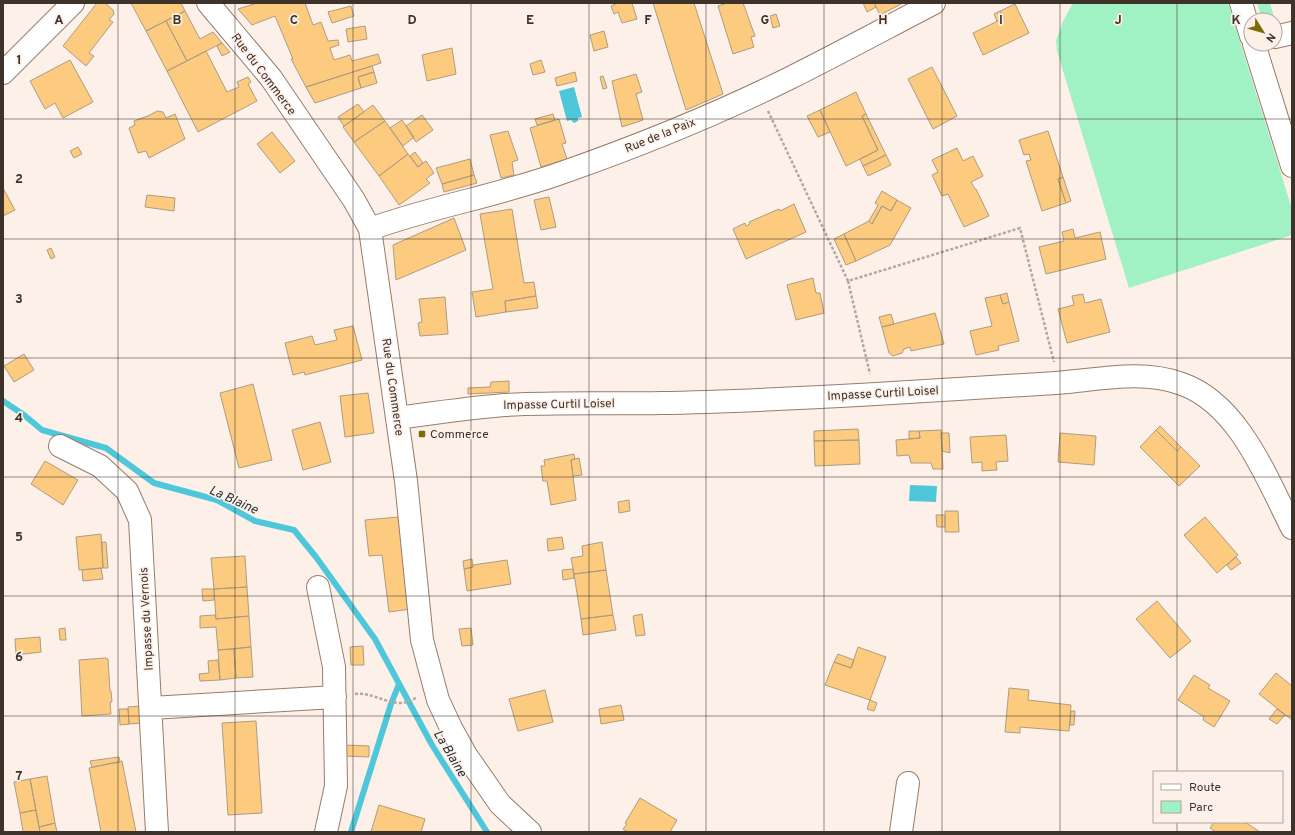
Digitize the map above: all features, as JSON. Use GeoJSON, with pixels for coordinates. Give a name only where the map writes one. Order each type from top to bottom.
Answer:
{"type":"FeatureCollection","features":[{"type":"Feature","properties":{"kind":"street"},"geometry":{"type":"LineString","coordinates":[[3,73],[73,3]]}},
{"type":"Feature","properties":{"kind":"street","name":"Rue du Commerce"},"geometry":{"type":"LineString","coordinates":[[208,3],[271,78],[354,200],[370,229],[406,481],[422,640],[438,700],[451,728],[466,755],[500,804],[512,832]]}},
{"type":"Feature","properties":{"kind":"street","name":"Rue de la Paix"},"geometry":{"type":"LineString","coordinates":[[370,229],[394,220],[512,190],[564,172],[683,126],[789,78],[934,3]]}},
{"type":"Feature","properties":{"kind":"street"},"geometry":{"type":"LineString","coordinates":[[1256,52],[1292,166]]}},
{"type":"Feature","properties":{"kind":"street","name":"Impasse Curtil Loisel"},"geometry":{"type":"LineString","coordinates":[[398,418],[505,405],[660,403],[874,394],[1132,376],[1152,378],[1183,384],[1207,397],[1226,414],[1248,442],[1292,528]]}},
{"type":"Feature","properties":{"kind":"street","name":"Impasse du Vernois"},"geometry":{"type":"LineString","coordinates":[[60,446],[100,466],[126,491],[140,520],[157,832]]}},
{"type":"Feature","properties":{"kind":"street"},"geometry":{"type":"LineString","coordinates":[[318,587],[334,667],[335,697],[336,786],[326,832]]}},
{"type":"Feature","properties":{"kind":"street"},"geometry":{"type":"LineString","coordinates":[[151,708],[335,697]]}},
{"type":"Feature","properties":{"kind":"street"},"geometry":{"type":"LineString","coordinates":[[901,832],[908,783]]}},
{"type":"Feature","properties":{"kind":"street","name":"Rue du Commerce"},"geometry":{"type":"LineString","coordinates":[[500,804],[530,832]]}},
{"type":"Feature","properties":{"kind":"path"},"geometry":{"type":"LineString","coordinates":[[766,107],[848,281],[874,394]]}},
{"type":"Feature","properties":{"kind":"path"},"geometry":{"type":"LineString","coordinates":[[848,281],[1020,228],[1059,382]]}},
{"type":"Feature","properties":{"kind":"path"},"geometry":{"type":"LineString","coordinates":[[335,697],[357,693],[401,703],[418,698],[421,694]]}},
{"type":"Feature","properties":{"kind":"green space"},"geometry":{"type":"Polygon","coordinates":[[[1073,3],[1228,3],[1292,209],[1292,235],[1129,288],[1057,51],[1056,41],[1063,21],[1073,3]]]}},
{"type":"Feature","properties":{"kind":"green space"},"geometry":{"type":"Polygon","coordinates":[[[1257,3],[1270,3],[1273,12],[1260,12],[1257,3]]]}},
{"type":"Feature","properties":{"kind":"water"},"geometry":{"type":"Polygon","coordinates":[[[574,87],[582,117],[578,118],[578,121],[574,123],[571,120],[567,121],[559,91],[574,87]]]}},
{"type":"Feature","properties":{"kind":"water"},"geometry":{"type":"Polygon","coordinates":[[[910,485],[937,486],[936,502],[909,501],[910,485]]]}},
{"type":"Feature","properties":{"kind":"building"},"geometry":{"type":"Polygon","coordinates":[[[97,3],[105,3],[113,10],[114,14],[109,20],[113,22],[89,53],[94,56],[86,66],[63,46],[97,3]]]}},
{"type":"Feature","properties":{"kind":"building"},"geometry":{"type":"Polygon","coordinates":[[[131,3],[181,3],[185,11],[146,31],[131,3]]]}},
{"type":"Feature","properties":{"kind":"building"},"geometry":{"type":"Polygon","coordinates":[[[257,3],[305,3],[313,25],[321,22],[328,41],[338,40],[339,45],[330,48],[334,60],[350,55],[352,61],[378,54],[381,63],[306,87],[291,59],[293,59],[275,16],[252,25],[238,9],[257,3]]]}},
{"type":"Feature","properties":{"kind":"building"},"geometry":{"type":"Polygon","coordinates":[[[616,3],[632,3],[637,19],[622,23],[618,12],[614,14],[611,6],[616,3]]]}},
{"type":"Feature","properties":{"kind":"building"},"geometry":{"type":"Polygon","coordinates":[[[653,3],[694,3],[723,94],[686,110],[653,3]]]}},
{"type":"Feature","properties":{"kind":"building"},"geometry":{"type":"Polygon","coordinates":[[[727,3],[743,3],[755,36],[751,37],[754,47],[733,54],[718,6],[727,3]]]}},
{"type":"Feature","properties":{"kind":"building"},"geometry":{"type":"Polygon","coordinates":[[[863,3],[874,3],[876,7],[867,12],[863,3]]]}},
{"type":"Feature","properties":{"kind":"building"},"geometry":{"type":"Polygon","coordinates":[[[874,3],[903,3],[880,15],[874,3]]]}},
{"type":"Feature","properties":{"kind":"building"},"geometry":{"type":"Polygon","coordinates":[[[1015,4],[1029,33],[983,55],[973,33],[1004,18],[1000,11],[1015,4]]]}},
{"type":"Feature","properties":{"kind":"building"},"geometry":{"type":"Polygon","coordinates":[[[351,6],[354,16],[332,23],[328,12],[351,6]]]}},
{"type":"Feature","properties":{"kind":"building"},"geometry":{"type":"Polygon","coordinates":[[[185,11],[200,39],[213,32],[222,43],[187,61],[166,21],[185,11]]]}},
{"type":"Feature","properties":{"kind":"building"},"geometry":{"type":"Polygon","coordinates":[[[1000,11],[1004,18],[997,21],[994,14],[1000,11]]]}},
{"type":"Feature","properties":{"kind":"building"},"geometry":{"type":"Polygon","coordinates":[[[776,14],[780,26],[773,28],[770,16],[776,14]]]}},
{"type":"Feature","properties":{"kind":"building"},"geometry":{"type":"Polygon","coordinates":[[[166,21],[187,61],[167,71],[146,31],[166,21]]]}},
{"type":"Feature","properties":{"kind":"building"},"geometry":{"type":"Polygon","coordinates":[[[365,26],[367,39],[348,42],[346,29],[365,26]]]}},
{"type":"Feature","properties":{"kind":"building"},"geometry":{"type":"Polygon","coordinates":[[[604,31],[608,47],[594,51],[590,35],[604,31]]]}},
{"type":"Feature","properties":{"kind":"building"},"geometry":{"type":"Polygon","coordinates":[[[222,43],[230,52],[222,56],[217,46],[222,43]]]}},
{"type":"Feature","properties":{"kind":"building"},"geometry":{"type":"Polygon","coordinates":[[[452,48],[456,74],[427,81],[422,55],[452,48]]]}},
{"type":"Feature","properties":{"kind":"building"},"geometry":{"type":"Polygon","coordinates":[[[206,51],[227,92],[239,87],[237,82],[248,77],[251,82],[248,84],[257,101],[198,132],[167,71],[206,51]]]}},
{"type":"Feature","properties":{"kind":"building"},"geometry":{"type":"Polygon","coordinates":[[[70,60],[93,102],[63,118],[55,103],[45,109],[30,81],[70,60]]]}},
{"type":"Feature","properties":{"kind":"building"},"geometry":{"type":"Polygon","coordinates":[[[541,60],[545,72],[533,75],[530,64],[541,60]]]}},
{"type":"Feature","properties":{"kind":"building"},"geometry":{"type":"Polygon","coordinates":[[[372,66],[374,72],[358,77],[361,88],[315,103],[306,87],[372,66]]]}},
{"type":"Feature","properties":{"kind":"building"},"geometry":{"type":"Polygon","coordinates":[[[932,67],[957,116],[933,129],[908,79],[932,67]]]}},
{"type":"Feature","properties":{"kind":"building"},"geometry":{"type":"Polygon","coordinates":[[[374,72],[377,83],[361,88],[358,77],[374,72]]]}},
{"type":"Feature","properties":{"kind":"building"},"geometry":{"type":"Polygon","coordinates":[[[575,72],[577,81],[557,86],[555,78],[575,72]]]}},
{"type":"Feature","properties":{"kind":"building"},"geometry":{"type":"Polygon","coordinates":[[[636,74],[642,92],[636,94],[643,120],[622,127],[612,81],[636,74]]]}},
{"type":"Feature","properties":{"kind":"building"},"geometry":{"type":"Polygon","coordinates":[[[603,76],[607,88],[603,89],[600,77],[603,76]]]}},
{"type":"Feature","properties":{"kind":"building"},"geometry":{"type":"Polygon","coordinates":[[[856,92],[866,114],[862,116],[878,150],[846,166],[820,110],[856,92]]]}},
{"type":"Feature","properties":{"kind":"building"},"geometry":{"type":"Polygon","coordinates":[[[358,104],[364,112],[344,126],[338,117],[358,104]]]}},
{"type":"Feature","properties":{"kind":"building"},"geometry":{"type":"Polygon","coordinates":[[[373,105],[385,121],[354,142],[343,127],[373,105]]]}},
{"type":"Feature","properties":{"kind":"building"},"geometry":{"type":"Polygon","coordinates":[[[820,110],[830,132],[818,137],[807,116],[820,110]]]}},
{"type":"Feature","properties":{"kind":"building"},"geometry":{"type":"Polygon","coordinates":[[[157,111],[163,112],[166,118],[175,114],[185,139],[149,158],[146,151],[138,153],[129,128],[135,125],[134,121],[157,111]]]}},
{"type":"Feature","properties":{"kind":"building"},"geometry":{"type":"Polygon","coordinates":[[[553,114],[555,120],[537,125],[535,119],[553,114]]]}},
{"type":"Feature","properties":{"kind":"building"},"geometry":{"type":"Polygon","coordinates":[[[866,114],[886,155],[863,166],[860,159],[878,150],[862,116],[866,114]]]}},
{"type":"Feature","properties":{"kind":"building"},"geometry":{"type":"Polygon","coordinates":[[[422,115],[433,130],[416,142],[406,126],[422,115]]]}},
{"type":"Feature","properties":{"kind":"building"},"geometry":{"type":"Polygon","coordinates":[[[559,119],[566,143],[562,144],[567,159],[541,167],[530,128],[559,119]]]}},
{"type":"Feature","properties":{"kind":"building"},"geometry":{"type":"Polygon","coordinates":[[[402,120],[414,137],[403,146],[390,128],[402,120]]]}},
{"type":"Feature","properties":{"kind":"building"},"geometry":{"type":"Polygon","coordinates":[[[385,121],[408,154],[379,176],[354,142],[385,121]]]}},
{"type":"Feature","properties":{"kind":"building"},"geometry":{"type":"Polygon","coordinates":[[[508,131],[518,160],[512,162],[514,175],[501,178],[490,135],[508,131]]]}},
{"type":"Feature","properties":{"kind":"building"},"geometry":{"type":"Polygon","coordinates":[[[1048,131],[1063,177],[1058,179],[1066,203],[1042,211],[1026,161],[1031,160],[1029,154],[1024,155],[1019,140],[1048,131]]]}},
{"type":"Feature","properties":{"kind":"building"},"geometry":{"type":"Polygon","coordinates":[[[272,132],[295,161],[280,173],[257,144],[272,132]]]}},
{"type":"Feature","properties":{"kind":"building"},"geometry":{"type":"Polygon","coordinates":[[[78,147],[82,154],[74,158],[70,151],[78,147]]]}},
{"type":"Feature","properties":{"kind":"building"},"geometry":{"type":"Polygon","coordinates":[[[957,148],[963,161],[973,156],[983,176],[971,182],[989,216],[964,227],[948,194],[942,196],[932,175],[938,172],[932,160],[957,148]]]}},
{"type":"Feature","properties":{"kind":"building"},"geometry":{"type":"Polygon","coordinates":[[[415,152],[423,163],[418,167],[410,156],[415,152]]]}},
{"type":"Feature","properties":{"kind":"building"},"geometry":{"type":"Polygon","coordinates":[[[408,154],[418,167],[426,161],[434,173],[426,179],[430,183],[399,205],[379,176],[408,154]]]}},
{"type":"Feature","properties":{"kind":"building"},"geometry":{"type":"Polygon","coordinates":[[[886,155],[891,165],[868,176],[863,166],[886,155]]]}},
{"type":"Feature","properties":{"kind":"building"},"geometry":{"type":"Polygon","coordinates":[[[470,159],[474,175],[442,184],[436,168],[470,159]]]}},
{"type":"Feature","properties":{"kind":"building"},"geometry":{"type":"Polygon","coordinates":[[[474,175],[477,183],[444,192],[442,184],[474,175]]]}},
{"type":"Feature","properties":{"kind":"building"},"geometry":{"type":"Polygon","coordinates":[[[1063,177],[1071,201],[1066,203],[1058,179],[1063,177]]]}},
{"type":"Feature","properties":{"kind":"building"},"geometry":{"type":"Polygon","coordinates":[[[3,188],[15,210],[3,216],[3,188]]]}},
{"type":"Feature","properties":{"kind":"building"},"geometry":{"type":"Polygon","coordinates":[[[882,191],[897,200],[891,211],[882,206],[872,224],[869,221],[878,205],[875,203],[882,191]]]}},
{"type":"Feature","properties":{"kind":"building"},"geometry":{"type":"Polygon","coordinates":[[[147,195],[175,198],[174,211],[145,207],[147,195]]]}},
{"type":"Feature","properties":{"kind":"building"},"geometry":{"type":"Polygon","coordinates":[[[549,197],[556,227],[541,230],[534,200],[549,197]]]}},
{"type":"Feature","properties":{"kind":"building"},"geometry":{"type":"Polygon","coordinates":[[[897,200],[911,208],[890,245],[856,261],[844,234],[869,221],[872,224],[882,206],[891,211],[897,200]]]}},
{"type":"Feature","properties":{"kind":"building"},"geometry":{"type":"Polygon","coordinates":[[[794,204],[806,232],[746,259],[733,229],[745,223],[746,226],[750,224],[749,222],[779,209],[780,211],[794,204]]]}},
{"type":"Feature","properties":{"kind":"building"},"geometry":{"type":"Polygon","coordinates":[[[512,209],[524,283],[534,282],[536,296],[505,301],[506,312],[476,317],[472,292],[493,289],[480,214],[512,209]]]}},
{"type":"Feature","properties":{"kind":"building"},"geometry":{"type":"Polygon","coordinates":[[[454,218],[466,250],[396,280],[393,245],[454,218]]]}},
{"type":"Feature","properties":{"kind":"building"},"geometry":{"type":"Polygon","coordinates":[[[1073,229],[1075,238],[1100,232],[1106,259],[1046,274],[1039,247],[1064,241],[1062,232],[1073,229]]]}},
{"type":"Feature","properties":{"kind":"building"},"geometry":{"type":"Polygon","coordinates":[[[844,234],[856,261],[846,265],[834,239],[844,234]]]}},
{"type":"Feature","properties":{"kind":"building"},"geometry":{"type":"Polygon","coordinates":[[[51,248],[55,257],[51,259],[47,250],[51,248]]]}},
{"type":"Feature","properties":{"kind":"building"},"geometry":{"type":"Polygon","coordinates":[[[813,278],[816,293],[820,293],[824,313],[796,320],[787,285],[813,278]]]}},
{"type":"Feature","properties":{"kind":"building"},"geometry":{"type":"Polygon","coordinates":[[[1007,293],[1009,302],[1003,304],[1000,295],[1007,293]]]}},
{"type":"Feature","properties":{"kind":"building"},"geometry":{"type":"Polygon","coordinates":[[[1083,294],[1085,303],[1101,299],[1110,332],[1067,343],[1058,309],[1074,305],[1072,296],[1083,294]]]}},
{"type":"Feature","properties":{"kind":"building"},"geometry":{"type":"Polygon","coordinates":[[[1000,295],[1003,304],[1009,302],[1019,341],[998,346],[999,350],[976,355],[970,331],[992,326],[985,298],[1000,295]]]}},
{"type":"Feature","properties":{"kind":"building"},"geometry":{"type":"Polygon","coordinates":[[[536,296],[538,308],[506,312],[505,301],[536,296]]]}},
{"type":"Feature","properties":{"kind":"building"},"geometry":{"type":"Polygon","coordinates":[[[445,297],[448,334],[420,336],[418,323],[422,322],[419,299],[445,297]]]}},
{"type":"Feature","properties":{"kind":"building"},"geometry":{"type":"Polygon","coordinates":[[[935,313],[944,344],[911,351],[910,347],[904,349],[902,353],[893,356],[889,353],[882,327],[935,313]]]}},
{"type":"Feature","properties":{"kind":"building"},"geometry":{"type":"Polygon","coordinates":[[[891,314],[894,324],[882,327],[879,317],[891,314]]]}},
{"type":"Feature","properties":{"kind":"building"},"geometry":{"type":"Polygon","coordinates":[[[353,326],[362,360],[305,375],[304,372],[293,375],[285,343],[312,336],[315,345],[337,340],[334,330],[353,326]]]}},
{"type":"Feature","properties":{"kind":"building"},"geometry":{"type":"Polygon","coordinates":[[[24,354],[34,370],[14,382],[4,366],[24,354]]]}},
{"type":"Feature","properties":{"kind":"building"},"geometry":{"type":"Polygon","coordinates":[[[509,381],[509,392],[468,394],[468,388],[490,387],[491,382],[509,381]]]}},
{"type":"Feature","properties":{"kind":"building"},"geometry":{"type":"Polygon","coordinates":[[[253,384],[272,460],[239,468],[220,393],[253,384]]]}},
{"type":"Feature","properties":{"kind":"building"},"geometry":{"type":"Polygon","coordinates":[[[368,393],[374,433],[345,437],[340,396],[368,393]]]}},
{"type":"Feature","properties":{"kind":"building"},"geometry":{"type":"Polygon","coordinates":[[[320,422],[331,462],[303,470],[292,430],[320,422]]]}},
{"type":"Feature","properties":{"kind":"building"},"geometry":{"type":"Polygon","coordinates":[[[1160,426],[1181,447],[1177,451],[1156,430],[1160,426]]]}},
{"type":"Feature","properties":{"kind":"building"},"geometry":{"type":"Polygon","coordinates":[[[858,429],[859,440],[814,441],[814,431],[858,429]]]}},
{"type":"Feature","properties":{"kind":"building"},"geometry":{"type":"Polygon","coordinates":[[[941,430],[943,469],[933,469],[931,463],[911,463],[909,455],[897,456],[896,440],[920,438],[919,431],[941,430]]]}},
{"type":"Feature","properties":{"kind":"building"},"geometry":{"type":"Polygon","coordinates":[[[1156,430],[1177,451],[1181,447],[1200,466],[1179,486],[1140,447],[1156,430]]]}},
{"type":"Feature","properties":{"kind":"building"},"geometry":{"type":"Polygon","coordinates":[[[909,431],[919,431],[920,438],[909,439],[909,431]]]}},
{"type":"Feature","properties":{"kind":"building"},"geometry":{"type":"Polygon","coordinates":[[[941,433],[949,433],[950,453],[942,451],[941,433]]]}},
{"type":"Feature","properties":{"kind":"building"},"geometry":{"type":"Polygon","coordinates":[[[1060,433],[1096,436],[1094,465],[1058,462],[1060,433]]]}},
{"type":"Feature","properties":{"kind":"building"},"geometry":{"type":"Polygon","coordinates":[[[1006,435],[1008,461],[996,462],[997,470],[982,471],[982,462],[972,463],[970,437],[1006,435]]]}},
{"type":"Feature","properties":{"kind":"building"},"geometry":{"type":"Polygon","coordinates":[[[859,440],[860,464],[815,466],[814,441],[859,440]]]}},
{"type":"Feature","properties":{"kind":"building"},"geometry":{"type":"Polygon","coordinates":[[[574,454],[575,459],[571,460],[576,500],[551,505],[547,481],[543,481],[541,466],[545,466],[544,460],[574,454]]]}},
{"type":"Feature","properties":{"kind":"building"},"geometry":{"type":"Polygon","coordinates":[[[579,458],[582,475],[573,476],[571,460],[579,458]]]}},
{"type":"Feature","properties":{"kind":"building"},"geometry":{"type":"Polygon","coordinates":[[[45,461],[78,480],[63,505],[31,484],[45,461]]]}},
{"type":"Feature","properties":{"kind":"building"},"geometry":{"type":"Polygon","coordinates":[[[629,500],[630,511],[619,513],[618,502],[629,500]]]}},
{"type":"Feature","properties":{"kind":"building"},"geometry":{"type":"Polygon","coordinates":[[[945,511],[958,511],[959,532],[945,532],[945,511]]]}},
{"type":"Feature","properties":{"kind":"building"},"geometry":{"type":"Polygon","coordinates":[[[936,515],[945,515],[945,527],[937,527],[936,515]]]}},
{"type":"Feature","properties":{"kind":"building"},"geometry":{"type":"Polygon","coordinates":[[[398,517],[411,609],[389,612],[382,555],[369,556],[365,520],[398,517]]]}},
{"type":"Feature","properties":{"kind":"building"},"geometry":{"type":"Polygon","coordinates":[[[1205,517],[1238,555],[1217,573],[1184,535],[1205,517]]]}},
{"type":"Feature","properties":{"kind":"building"},"geometry":{"type":"Polygon","coordinates":[[[101,534],[103,568],[79,570],[76,537],[101,534]]]}},
{"type":"Feature","properties":{"kind":"building"},"geometry":{"type":"Polygon","coordinates":[[[562,537],[564,549],[548,551],[547,539],[562,537]]]}},
{"type":"Feature","properties":{"kind":"building"},"geometry":{"type":"Polygon","coordinates":[[[102,542],[106,542],[108,568],[103,568],[102,542]]]}},
{"type":"Feature","properties":{"kind":"building"},"geometry":{"type":"Polygon","coordinates":[[[602,542],[606,570],[574,574],[571,558],[583,556],[582,546],[602,542]]]}},
{"type":"Feature","properties":{"kind":"building"},"geometry":{"type":"Polygon","coordinates":[[[245,556],[247,587],[214,589],[211,558],[245,556]]]}},
{"type":"Feature","properties":{"kind":"building"},"geometry":{"type":"Polygon","coordinates":[[[1236,557],[1241,563],[1231,570],[1227,565],[1236,557]]]}},
{"type":"Feature","properties":{"kind":"building"},"geometry":{"type":"Polygon","coordinates":[[[472,559],[473,567],[464,569],[463,561],[472,559]]]}},
{"type":"Feature","properties":{"kind":"building"},"geometry":{"type":"Polygon","coordinates":[[[507,560],[511,584],[467,591],[464,569],[473,567],[473,565],[507,560]]]}},
{"type":"Feature","properties":{"kind":"building"},"geometry":{"type":"Polygon","coordinates":[[[101,568],[103,579],[83,581],[82,570],[101,568]]]}},
{"type":"Feature","properties":{"kind":"building"},"geometry":{"type":"Polygon","coordinates":[[[573,569],[574,578],[563,580],[562,570],[573,569]]]}},
{"type":"Feature","properties":{"kind":"building"},"geometry":{"type":"Polygon","coordinates":[[[606,570],[613,615],[581,619],[574,574],[606,570]]]}},
{"type":"Feature","properties":{"kind":"building"},"geometry":{"type":"Polygon","coordinates":[[[247,587],[249,616],[216,619],[214,589],[247,587]]]}},
{"type":"Feature","properties":{"kind":"building"},"geometry":{"type":"Polygon","coordinates":[[[202,589],[214,589],[214,600],[203,601],[202,589]]]}},
{"type":"Feature","properties":{"kind":"building"},"geometry":{"type":"Polygon","coordinates":[[[1157,601],[1191,641],[1170,658],[1136,619],[1157,601]]]}},
{"type":"Feature","properties":{"kind":"building"},"geometry":{"type":"Polygon","coordinates":[[[642,614],[645,635],[636,636],[633,616],[642,614]]]}},
{"type":"Feature","properties":{"kind":"building"},"geometry":{"type":"Polygon","coordinates":[[[215,615],[216,619],[249,616],[251,647],[218,650],[216,627],[200,628],[200,616],[215,615]]]}},
{"type":"Feature","properties":{"kind":"building"},"geometry":{"type":"Polygon","coordinates":[[[613,615],[616,630],[583,635],[581,619],[613,615]]]}},
{"type":"Feature","properties":{"kind":"building"},"geometry":{"type":"Polygon","coordinates":[[[65,628],[66,640],[60,640],[59,629],[65,628]]]}},
{"type":"Feature","properties":{"kind":"building"},"geometry":{"type":"Polygon","coordinates":[[[471,628],[473,645],[462,646],[459,629],[471,628]]]}},
{"type":"Feature","properties":{"kind":"building"},"geometry":{"type":"Polygon","coordinates":[[[40,637],[41,652],[16,655],[15,639],[40,637]]]}},
{"type":"Feature","properties":{"kind":"building"},"geometry":{"type":"Polygon","coordinates":[[[363,646],[364,665],[351,665],[350,647],[363,646]]]}},
{"type":"Feature","properties":{"kind":"building"},"geometry":{"type":"Polygon","coordinates":[[[251,647],[253,677],[236,678],[234,649],[251,647]]]}},
{"type":"Feature","properties":{"kind":"building"},"geometry":{"type":"Polygon","coordinates":[[[858,647],[886,657],[870,700],[825,685],[834,662],[851,668],[858,647]]]}},
{"type":"Feature","properties":{"kind":"building"},"geometry":{"type":"Polygon","coordinates":[[[234,649],[236,678],[220,680],[218,650],[234,649]]]}},
{"type":"Feature","properties":{"kind":"building"},"geometry":{"type":"Polygon","coordinates":[[[838,654],[854,660],[851,668],[834,662],[838,654]]]}},
{"type":"Feature","properties":{"kind":"building"},"geometry":{"type":"Polygon","coordinates":[[[108,659],[112,702],[110,702],[111,714],[82,716],[79,660],[108,659]]]}},
{"type":"Feature","properties":{"kind":"building"},"geometry":{"type":"Polygon","coordinates":[[[218,660],[220,680],[200,681],[199,674],[209,673],[208,661],[218,660]]]}},
{"type":"Feature","properties":{"kind":"building"},"geometry":{"type":"Polygon","coordinates":[[[1276,673],[1292,686],[1292,720],[1259,694],[1276,673]]]}},
{"type":"Feature","properties":{"kind":"building"},"geometry":{"type":"Polygon","coordinates":[[[1194,675],[1210,685],[1208,688],[1230,701],[1214,727],[1203,720],[1204,717],[1178,700],[1194,675]]]}},
{"type":"Feature","properties":{"kind":"building"},"geometry":{"type":"Polygon","coordinates":[[[1009,688],[1029,690],[1028,700],[1071,705],[1069,731],[1020,727],[1020,733],[1005,732],[1009,688]]]}},
{"type":"Feature","properties":{"kind":"building"},"geometry":{"type":"Polygon","coordinates":[[[545,690],[553,722],[518,731],[509,699],[545,690]]]}},
{"type":"Feature","properties":{"kind":"building"},"geometry":{"type":"Polygon","coordinates":[[[870,700],[877,703],[874,711],[867,709],[870,700]]]}},
{"type":"Feature","properties":{"kind":"building"},"geometry":{"type":"Polygon","coordinates":[[[621,705],[624,720],[601,724],[599,709],[621,705]]]}},
{"type":"Feature","properties":{"kind":"building"},"geometry":{"type":"Polygon","coordinates":[[[141,706],[142,723],[129,724],[128,707],[141,706]]]}},
{"type":"Feature","properties":{"kind":"building"},"geometry":{"type":"Polygon","coordinates":[[[119,709],[128,709],[129,724],[120,725],[119,709]]]}},
{"type":"Feature","properties":{"kind":"building"},"geometry":{"type":"Polygon","coordinates":[[[1277,709],[1285,715],[1277,724],[1269,719],[1277,709]]]}},
{"type":"Feature","properties":{"kind":"building"},"geometry":{"type":"Polygon","coordinates":[[[1071,711],[1075,711],[1074,725],[1070,725],[1071,711]]]}},
{"type":"Feature","properties":{"kind":"building"},"geometry":{"type":"Polygon","coordinates":[[[256,721],[262,813],[228,815],[222,723],[256,721]]]}},
{"type":"Feature","properties":{"kind":"building"},"geometry":{"type":"Polygon","coordinates":[[[345,745],[369,746],[369,757],[345,756],[345,745]]]}},
{"type":"Feature","properties":{"kind":"building"},"geometry":{"type":"Polygon","coordinates":[[[119,757],[120,762],[92,767],[90,761],[119,757]]]}},
{"type":"Feature","properties":{"kind":"building"},"geometry":{"type":"Polygon","coordinates":[[[122,761],[136,832],[101,832],[89,768],[122,761]]]}},
{"type":"Feature","properties":{"kind":"building"},"geometry":{"type":"Polygon","coordinates":[[[47,776],[55,823],[39,827],[30,779],[47,776]]]}},
{"type":"Feature","properties":{"kind":"building"},"geometry":{"type":"Polygon","coordinates":[[[30,779],[36,810],[20,813],[14,782],[30,779]]]}},
{"type":"Feature","properties":{"kind":"building"},"geometry":{"type":"Polygon","coordinates":[[[640,798],[677,820],[670,832],[628,832],[623,829],[640,798]]]}},
{"type":"Feature","properties":{"kind":"building"},"geometry":{"type":"Polygon","coordinates":[[[379,805],[425,819],[421,832],[371,832],[379,805]]]}},
{"type":"Feature","properties":{"kind":"building"},"geometry":{"type":"Polygon","coordinates":[[[36,810],[40,832],[23,832],[20,813],[36,810]]]}},
{"type":"Feature","properties":{"kind":"building"},"geometry":{"type":"Polygon","coordinates":[[[55,823],[57,832],[40,832],[39,827],[55,823]]]}},
{"type":"Feature","properties":{"kind":"building"},"geometry":{"type":"Polygon","coordinates":[[[1213,823],[1246,823],[1260,832],[1216,832],[1210,828],[1213,823]]]}},
{"type":"Feature","properties":{"kind":"waterway","name":"La Blaine"},"geometry":{"type":"LineString","coordinates":[[3,401],[24,415],[42,430],[106,448],[154,483],[217,500],[255,521],[294,530],[316,557],[375,639],[432,745],[487,832]]}},
{"type":"Feature","properties":{"kind":"waterway","name":"La Blaine"},"geometry":{"type":"LineString","coordinates":[[351,832],[391,704],[399,684]]}},
{"type":"Feature","properties":{"kind":"place","name":"Commerce"},"geometry":{"type":"Point","coordinates":[422,434]}}]}
